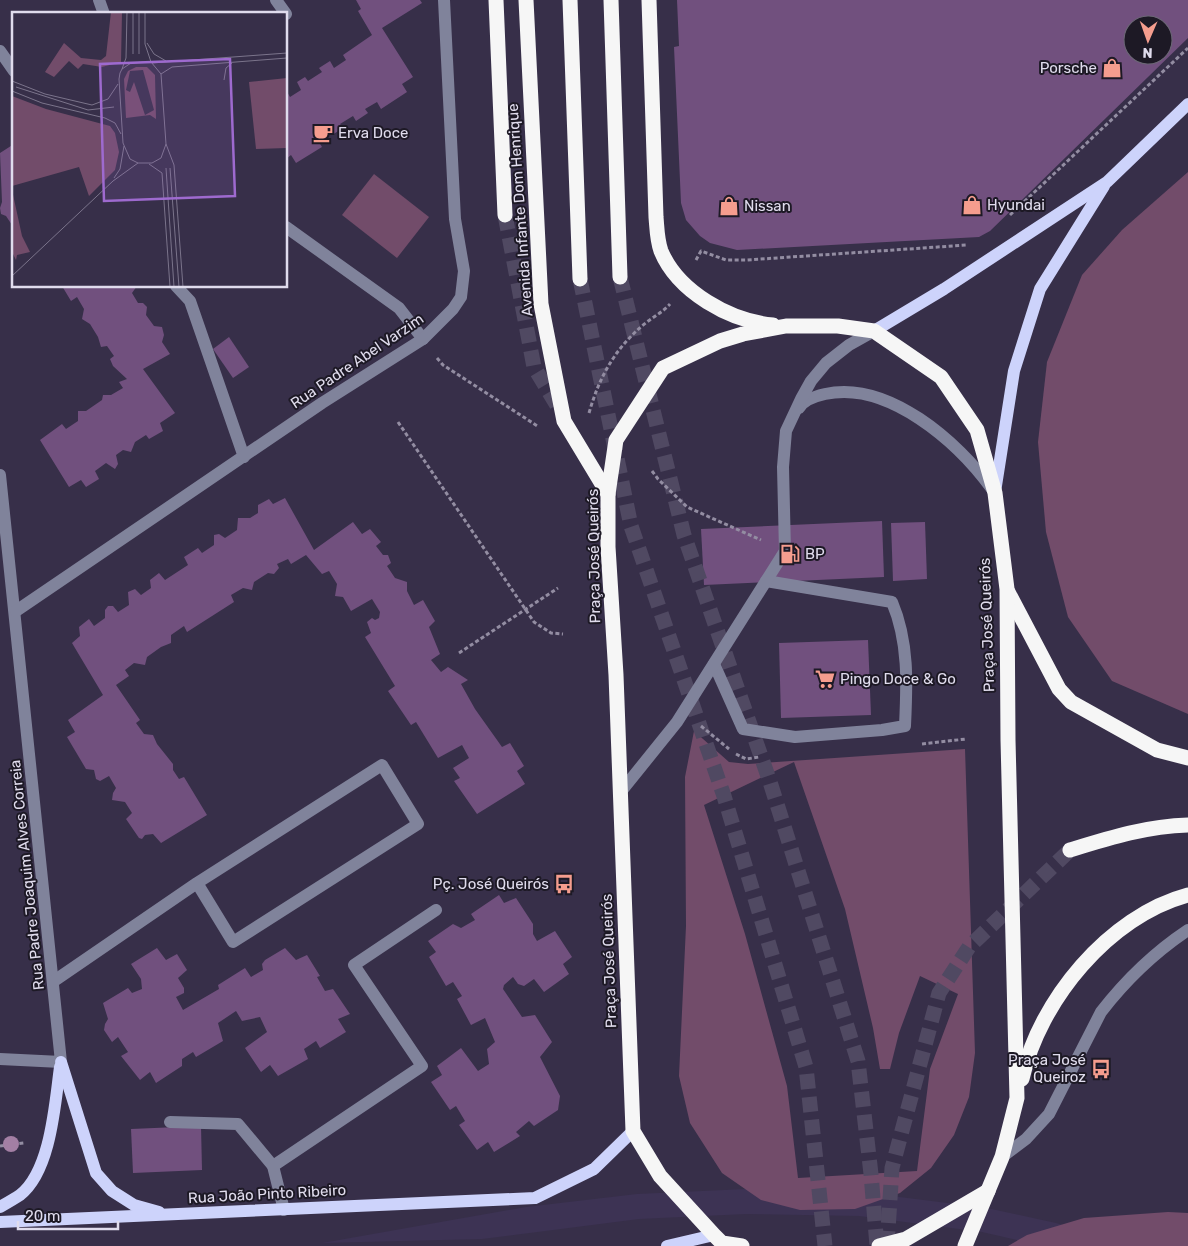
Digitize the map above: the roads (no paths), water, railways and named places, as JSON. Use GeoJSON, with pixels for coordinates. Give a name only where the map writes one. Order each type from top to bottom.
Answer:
{"type":"FeatureCollection","features":[{"type":"Feature","properties":{"kind":"highway"},"geometry":{"type":"LineString","coordinates":[[496,0],[505,215]]}},
{"type":"Feature","properties":{"kind":"highway","name":"Avenida Infante Dom Henrique"},"geometry":{"type":"LineString","coordinates":[[526,0],[542,304],[564,421],[608,494]]}},
{"type":"Feature","properties":{"kind":"highway"},"geometry":{"type":"LineString","coordinates":[[570,0],[580,279]]}},
{"type":"Feature","properties":{"kind":"highway"},"geometry":{"type":"LineString","coordinates":[[611,0],[620,277]]}},
{"type":"Feature","properties":{"kind":"highway"},"geometry":{"type":"LineString","coordinates":[[649,0],[657,234],[661,251],[683,283],[727,312],[765,324],[786,326]]}},
{"type":"Feature","properties":{"kind":"highway","name":"Praça José Queirós"},"geometry":{"type":"LineString","coordinates":[[720,1241],[660,1176],[633,1131],[608,494],[616,440],[663,368],[720,341],[743,334],[786,326],[838,326],[874,330],[941,377],[976,430],[995,493],[1007,589],[1008,740],[1018,1098],[1002,1157],[965,1246]]}},
{"type":"Feature","properties":{"kind":"highway"},"geometry":{"type":"LineString","coordinates":[[1007,589],[1059,689],[1071,702],[1157,750],[1188,758]]}},
{"type":"Feature","properties":{"kind":"highway"},"geometry":{"type":"LineString","coordinates":[[1070,850],[1115,836],[1170,826],[1188,825]]}},
{"type":"Feature","properties":{"kind":"highway"},"geometry":{"type":"LineString","coordinates":[[1018,1098],[1031,1047],[1044,1019],[1066,985],[1084,962],[1125,926],[1147,911],[1188,894]]}},
{"type":"Feature","properties":{"kind":"highway"},"geometry":{"type":"LineString","coordinates":[[879,1246],[906,1239],[988,1191]]}},
{"type":"Feature","properties":{"kind":"highway"},"geometry":{"type":"LineString","coordinates":[[720,1241],[742,1246]]}},
{"type":"Feature","properties":{"kind":"main road"},"geometry":{"type":"LineString","coordinates":[[874,330],[944,289],[1107,182],[1188,104]]}},
{"type":"Feature","properties":{"kind":"main road"},"geometry":{"type":"LineString","coordinates":[[995,493],[1014,372],[1040,289],[1107,182]]}},
{"type":"Feature","properties":{"kind":"main road"},"geometry":{"type":"LineString","coordinates":[[0,1206],[22,1194],[40,1167],[49,1141],[61,1062]]}},
{"type":"Feature","properties":{"kind":"main road"},"geometry":{"type":"LineString","coordinates":[[61,1062],[96,1173],[112,1192],[134,1205],[168,1215]]}},
{"type":"Feature","properties":{"kind":"main road","name":"Rua João Pinto Ribeiro"},"geometry":{"type":"LineString","coordinates":[[0,1222],[535,1198],[594,1169],[633,1131]]}},
{"type":"Feature","properties":{"kind":"main road"},"geometry":{"type":"LineString","coordinates":[[667,1246],[720,1241]]}},
{"type":"Feature","properties":{"kind":"street"},"geometry":{"type":"LineString","coordinates":[[99,0],[103,12]]}},
{"type":"Feature","properties":{"kind":"street"},"geometry":{"type":"LineString","coordinates":[[276,0],[284,12]]}},
{"type":"Feature","properties":{"kind":"street","name":"Rua Padre Abel Varzim"},"geometry":{"type":"LineString","coordinates":[[16,611],[423,339],[453,309],[460,297],[464,284],[463,258],[455,219],[444,0]]}},
{"type":"Feature","properties":{"kind":"street"},"geometry":{"type":"LineString","coordinates":[[0,51],[12,68]]}},
{"type":"Feature","properties":{"kind":"street"},"geometry":{"type":"LineString","coordinates":[[288,229],[399,308],[423,339]]}},
{"type":"Feature","properties":{"kind":"street"},"geometry":{"type":"LineString","coordinates":[[178,288],[190,301],[244,457]]}},
{"type":"Feature","properties":{"kind":"street"},"geometry":{"type":"LineString","coordinates":[[620,794],[677,722],[785,551],[783,467],[786,431],[812,381],[826,363],[849,345],[874,330]]}},
{"type":"Feature","properties":{"kind":"street"},"geometry":{"type":"LineString","coordinates":[[786,431],[801,405],[815,396],[832,392],[852,392],[874,397],[895,405],[937,430],[979,471],[995,493]]}},
{"type":"Feature","properties":{"kind":"street","name":"Rua Padre Joaquim Alves Correia"},"geometry":{"type":"LineString","coordinates":[[0,475],[16,611],[61,1062]]}},
{"type":"Feature","properties":{"kind":"street"},"geometry":{"type":"LineString","coordinates":[[714,664],[743,729],[795,737],[882,730],[905,726],[908,676],[901,622],[892,602],[766,581]]}},
{"type":"Feature","properties":{"kind":"street"},"geometry":{"type":"LineString","coordinates":[[54,981],[197,883],[382,765],[418,824],[234,942],[197,883]]}},
{"type":"Feature","properties":{"kind":"street"},"geometry":{"type":"LineString","coordinates":[[272,1166],[422,1066],[354,965],[436,910]]}},
{"type":"Feature","properties":{"kind":"street"},"geometry":{"type":"LineString","coordinates":[[1002,1157],[1026,1138],[1049,1114],[1101,1012],[1110,1001],[1146,964],[1188,930]]}},
{"type":"Feature","properties":{"kind":"street"},"geometry":{"type":"LineString","coordinates":[[0,1059],[61,1062]]}},
{"type":"Feature","properties":{"kind":"street"},"geometry":{"type":"LineString","coordinates":[[170,1122],[238,1124],[272,1166],[284,1210]]}},
{"type":"Feature","properties":{"kind":"tunnel"},"geometry":{"type":"LineString","coordinates":[[505,215],[534,367],[561,412]]}},
{"type":"Feature","properties":{"kind":"tunnel"},"geometry":{"type":"LineString","coordinates":[[620,277],[684,535],[770,782],[858,1061],[877,1246]]}},
{"type":"Feature","properties":{"kind":"tunnel"},"geometry":{"type":"LineString","coordinates":[[580,279],[631,526],[724,796],[806,1067],[825,1246]]}},
{"type":"Feature","properties":{"kind":"tunnel"},"geometry":{"type":"LineString","coordinates":[[887,1246],[892,1168],[939,993],[969,947],[1070,850]]}},
{"type":"Feature","properties":{"kind":"place","name":"Porsche"},"geometry":{"type":"Point","coordinates":[1112,68]}},
{"type":"Feature","properties":{"kind":"place","name":"Erva Doce"},"geometry":{"type":"Point","coordinates":[323,133]}},
{"type":"Feature","properties":{"kind":"place","name":"Hyundai"},"geometry":{"type":"Point","coordinates":[972,205]}},
{"type":"Feature","properties":{"kind":"place","name":"Nissan"},"geometry":{"type":"Point","coordinates":[729,206]}},
{"type":"Feature","properties":{"kind":"place","name":"BP"},"geometry":{"type":"Point","coordinates":[790,554]}},
{"type":"Feature","properties":{"kind":"place","name":"Pingo Doce & Go"},"geometry":{"type":"Point","coordinates":[825,679]}},
{"type":"Feature","properties":{"kind":"place","name":"Pç. José Queirós"},"geometry":{"type":"Point","coordinates":[564,884]}},
{"type":"Feature","properties":{"kind":"place","name":"Praça José Queiroz"},"geometry":{"type":"Point","coordinates":[1101,1069]}}]}
